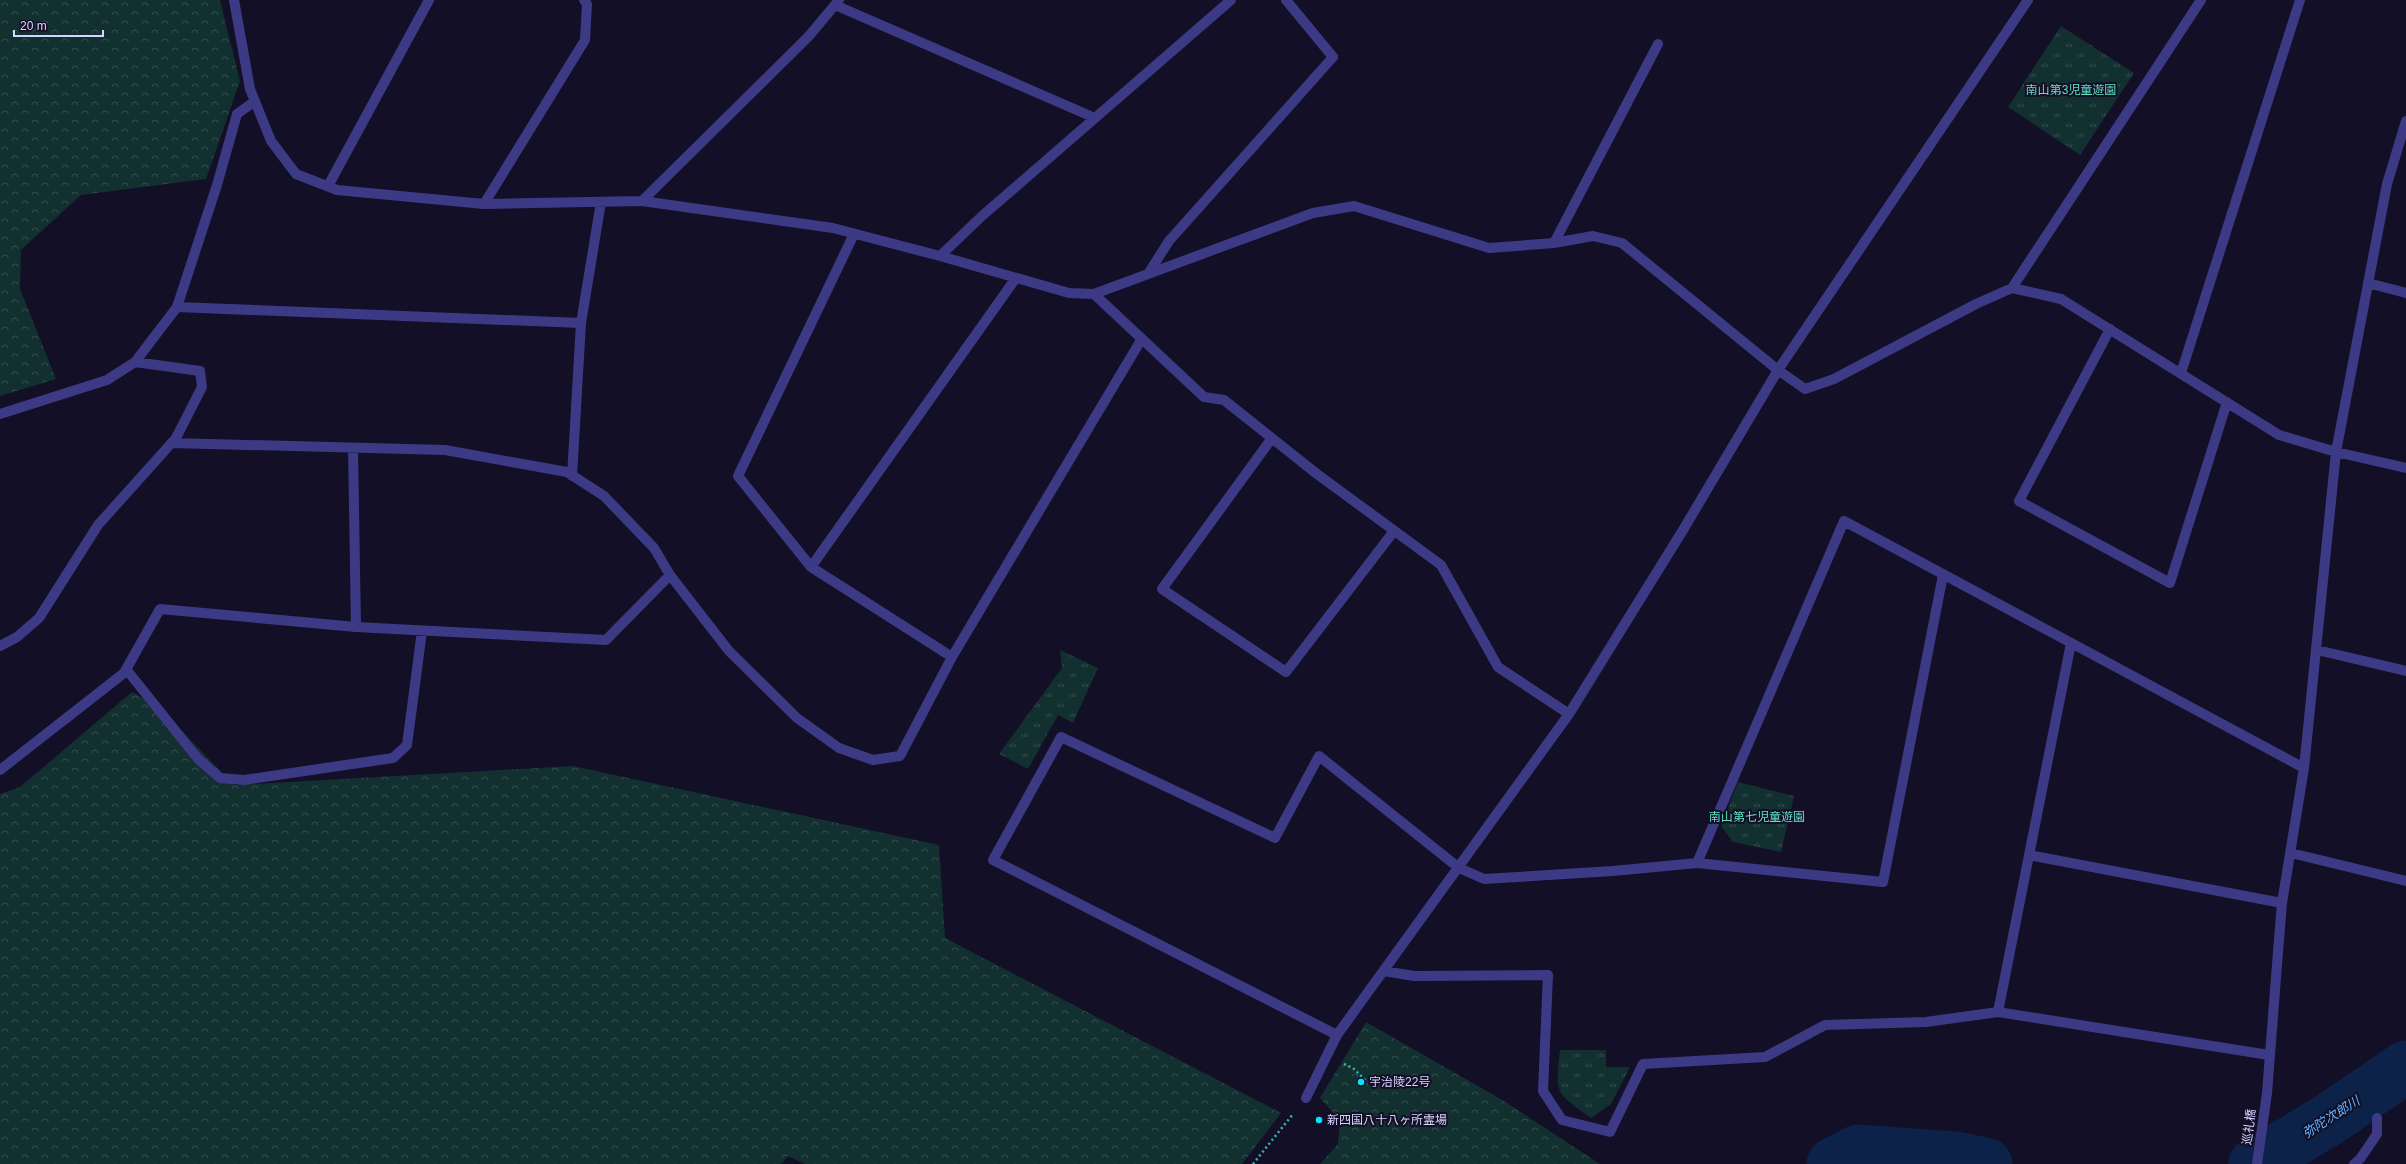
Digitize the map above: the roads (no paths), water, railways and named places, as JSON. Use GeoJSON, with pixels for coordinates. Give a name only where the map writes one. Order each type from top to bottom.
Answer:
{"type":"FeatureCollection","features":[{"type":"Feature","properties":{"kind":"street"},"geometry":{"type":"LineString","coordinates":[[234,0],[250,89],[271,141],[296,174],[337,190],[484,204],[642,201],[833,228],[940,256],[1069,293],[1094,294],[1313,213],[1354,206],[1489,248],[1554,243],[1593,236],[1622,243],[1778,370],[1804,389],[1834,379],[1976,304],[2012,288],[2201,0]]}},
{"type":"Feature","properties":{"kind":"street"},"geometry":{"type":"LineString","coordinates":[[328,186],[429,0]]}},
{"type":"Feature","properties":{"kind":"street"},"geometry":{"type":"LineString","coordinates":[[484,204],[585,40],[587,4],[584,0]]}},
{"type":"Feature","properties":{"kind":"street"},"geometry":{"type":"LineString","coordinates":[[940,256],[982,216],[1231,0]]}},
{"type":"Feature","properties":{"kind":"street"},"geometry":{"type":"LineString","coordinates":[[1148,274],[1169,241],[1333,57],[1286,0]]}},
{"type":"Feature","properties":{"kind":"street"},"geometry":{"type":"LineString","coordinates":[[1306,1098],[1325,1056],[1337,1035],[1569,714],[1683,530],[1778,370],[2028,0]]}},
{"type":"Feature","properties":{"kind":"street"},"geometry":{"type":"LineString","coordinates":[[2181,374],[2300,0]]}},
{"type":"Feature","properties":{"kind":"street"},"geometry":{"type":"LineString","coordinates":[[642,201],[809,36],[837,2],[1096,118]]}},
{"type":"Feature","properties":{"kind":"street"},"geometry":{"type":"LineString","coordinates":[[1554,243],[1658,44]]}},
{"type":"Feature","properties":{"kind":"street"},"geometry":{"type":"LineString","coordinates":[[0,414],[107,380],[135,362],[177,307],[217,185],[237,114],[255,101]]}},
{"type":"Feature","properties":{"kind":"street","name":"巡礼橋"},"geometry":{"type":"LineString","coordinates":[[2257,1164],[2267,1093],[2282,903],[2304,768],[2318,650],[2336,452],[2387,184],[2406,121]]}},
{"type":"Feature","properties":{"kind":"street"},"geometry":{"type":"LineString","coordinates":[[572,476],[581,322],[601,202]]}},
{"type":"Feature","properties":{"kind":"street"},"geometry":{"type":"LineString","coordinates":[[854,234],[738,476],[811,567],[952,657]]}},
{"type":"Feature","properties":{"kind":"street"},"geometry":{"type":"LineString","coordinates":[[811,567],[1016,278]]}},
{"type":"Feature","properties":{"kind":"street"},"geometry":{"type":"LineString","coordinates":[[2368,282],[2406,293]]}},
{"type":"Feature","properties":{"kind":"street"},"geometry":{"type":"LineString","coordinates":[[2012,288],[2061,300],[2279,435],[2336,452],[2406,468]]}},
{"type":"Feature","properties":{"kind":"street"},"geometry":{"type":"LineString","coordinates":[[1094,294],[1141,340],[1204,397],[1224,400],[1394,531],[1441,565],[1498,667],[1569,714]]}},
{"type":"Feature","properties":{"kind":"street"},"geometry":{"type":"LineString","coordinates":[[177,307],[581,322]]}},
{"type":"Feature","properties":{"kind":"street"},"geometry":{"type":"LineString","coordinates":[[2110,330],[2019,501],[2170,583],[2227,402]]}},
{"type":"Feature","properties":{"kind":"street"},"geometry":{"type":"LineString","coordinates":[[171,443],[445,450],[566,472],[604,496],[654,548],[670,575],[729,651],[797,718],[839,748],[873,760],[900,756],[952,657],[1141,340]]}},
{"type":"Feature","properties":{"kind":"street"},"geometry":{"type":"LineString","coordinates":[[0,646],[17,637],[39,618],[98,525],[176,438],[202,387],[200,371],[135,362]]}},
{"type":"Feature","properties":{"kind":"street"},"geometry":{"type":"LineString","coordinates":[[1272,438],[1162,589],[1286,672],[1394,531]]}},
{"type":"Feature","properties":{"kind":"street"},"geometry":{"type":"LineString","coordinates":[[353,448],[356,627]]}},
{"type":"Feature","properties":{"kind":"street"},"geometry":{"type":"LineString","coordinates":[[1697,863],[1844,521],[2304,768]]}},
{"type":"Feature","properties":{"kind":"street"},"geometry":{"type":"LineString","coordinates":[[0,770],[124,673],[160,609],[356,627],[606,640],[670,575]]}},
{"type":"Feature","properties":{"kind":"street"},"geometry":{"type":"LineString","coordinates":[[1337,1035],[993,860],[1061,737],[1275,838],[1319,756],[1459,868],[1484,879],[1613,871],[1697,863],[1884,882],[1943,575]]}},
{"type":"Feature","properties":{"kind":"street"},"geometry":{"type":"LineString","coordinates":[[126,668],[198,759],[220,778],[244,780],[393,758],[408,745],[422,631]]}},
{"type":"Feature","properties":{"kind":"street"},"geometry":{"type":"LineString","coordinates":[[1998,1012],[2071,643]]}},
{"type":"Feature","properties":{"kind":"street"},"geometry":{"type":"LineString","coordinates":[[2318,650],[2406,671]]}},
{"type":"Feature","properties":{"kind":"street"},"geometry":{"type":"LineString","coordinates":[[2291,853],[2406,880]]}},
{"type":"Feature","properties":{"kind":"street"},"geometry":{"type":"LineString","coordinates":[[2029,855],[2282,903]]}},
{"type":"Feature","properties":{"kind":"street"},"geometry":{"type":"LineString","coordinates":[[1384,971],[1414,976],[1548,975],[1542,1091],[1562,1120],[1610,1132],[1643,1064],[1765,1057],[1826,1025],[1926,1022],[1998,1012],[2269,1055]]}},
{"type":"Feature","properties":{"kind":"street"},"geometry":{"type":"LineString","coordinates":[[2354,1164],[2360,1159],[2377,1134],[2377,1118]]}},
{"type":"Feature","properties":{"kind":"waterway","name":"弥陀次郎川"},"geometry":{"type":"LineString","coordinates":[[2255,1164],[2328,1120],[2406,1067]]}},
{"type":"Feature","properties":{"kind":"waterway","name":"弥陀次郎川"},"geometry":{"type":"LineString","coordinates":[[1833,1164],[1858,1151],[1955,1158],[1986,1164]]}},
{"type":"Feature","properties":{"kind":"place","name":"宇治陵22号"},"geometry":{"type":"Point","coordinates":[1361,1082]}},
{"type":"Feature","properties":{"kind":"place","name":"新四国八十八ヶ所霊場"},"geometry":{"type":"Point","coordinates":[1319,1120]}},
{"type":"Feature","properties":{"kind":"park label","name":"南山第3児童遊園"},"geometry":{"type":"Point","coordinates":[2071,90]}},
{"type":"Feature","properties":{"kind":"park label","name":"南山第七児童遊園"},"geometry":{"type":"Point","coordinates":[1757,817]}}]}
